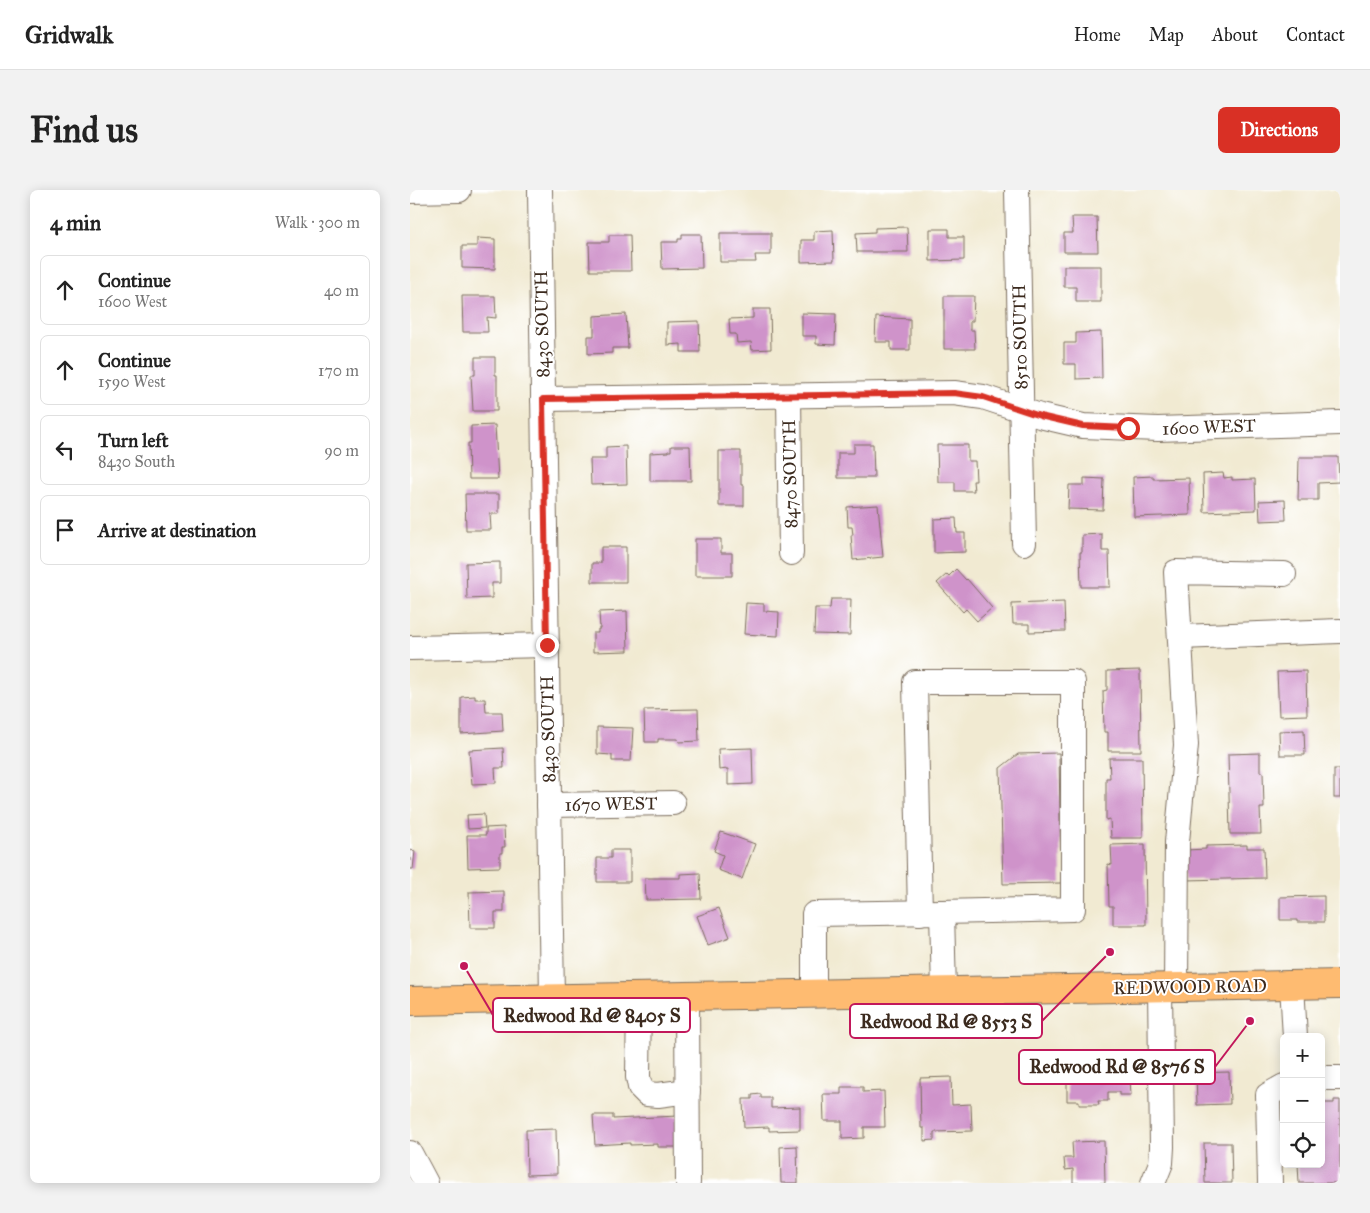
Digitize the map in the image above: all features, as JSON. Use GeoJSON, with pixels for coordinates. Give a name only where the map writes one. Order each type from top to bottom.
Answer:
{"type":"FeatureCollection","features":[{"type":"Feature","properties":{"kind":"main road","name":"REDWOOD ROAD"},"geometry":{"type":"LineString","coordinates":[[410,1001],[1340,984]]}},
{"type":"Feature","properties":{"kind":"street"},"geometry":{"type":"LineString","coordinates":[[410,191],[459,190]]}},
{"type":"Feature","properties":{"kind":"street","name":"8430 SOUTH"},"geometry":{"type":"LineString","coordinates":[[540,190],[552,999]]}},
{"type":"Feature","properties":{"kind":"street","name":"8510 SOUTH"},"geometry":{"type":"LineString","coordinates":[[1017,190],[1024,543]]}},
{"type":"Feature","properties":{"kind":"street","name":"1600 WEST"},"geometry":{"type":"LineString","coordinates":[[543,399],[954,393],[983,397],[1021,410],[1083,426],[1158,429],[1340,423]]}},
{"type":"Feature","properties":{"kind":"street","name":"8470 SOUTH"},"geometry":{"type":"LineString","coordinates":[[789,396],[792,553]]}},
{"type":"Feature","properties":{"kind":"street"},"geometry":{"type":"LineString","coordinates":[[1154,1183],[1161,1163],[1168,988],[1177,842],[1186,745],[1176,572],[1284,574]]}},
{"type":"Feature","properties":{"kind":"street"},"geometry":{"type":"LineString","coordinates":[[1180,638],[1340,631]]}},
{"type":"Feature","properties":{"kind":"street"},"geometry":{"type":"LineString","coordinates":[[410,648],[547,645]]}},
{"type":"Feature","properties":{"kind":"street"},"geometry":{"type":"LineString","coordinates":[[814,994],[814,914],[931,912],[1073,909],[1072,682],[915,682],[931,912],[944,992]]}},
{"type":"Feature","properties":{"kind":"street","name":"1670 WEST"},"geometry":{"type":"LineString","coordinates":[[549,804],[673,803]]}},
{"type":"Feature","properties":{"kind":"street"},"geometry":{"type":"LineString","coordinates":[[1292,985],[1295,1033]]}},
{"type":"Feature","properties":{"kind":"street"},"geometry":{"type":"LineString","coordinates":[[687,996],[688,1183]]}},
{"type":"Feature","properties":{"kind":"street"},"geometry":{"type":"LineString","coordinates":[[639,997],[638,1077],[640,1087],[647,1094],[658,1095],[688,1092]]}},
{"type":"Feature","properties":{"kind":"street"},"geometry":{"type":"LineString","coordinates":[[1325,1078],[1340,1078]]}},
{"type":"Feature","properties":{"kind":"street"},"geometry":{"type":"LineString","coordinates":[[1270,1183],[1268,1096],[1280,1088]]}},
{"type":"Feature","properties":{"kind":"street"},"geometry":{"type":"LineString","coordinates":[[410,1154],[426,1183]]}},
{"type":"Feature","properties":{"kind":"building"},"geometry":{"type":"Polygon","coordinates":[[[1072,217],[1097,217],[1098,252],[1064,252],[1064,233],[1073,233],[1072,217]]]}},
{"type":"Feature","properties":{"kind":"building"},"geometry":{"type":"Polygon","coordinates":[[[907,227],[908,252],[857,252],[856,233],[875,232],[875,228],[907,227]]]}},
{"type":"Feature","properties":{"kind":"building"},"geometry":{"type":"Polygon","coordinates":[[[930,229],[949,229],[949,237],[964,237],[964,260],[930,261],[930,229]]]}},
{"type":"Feature","properties":{"kind":"building"},"geometry":{"type":"Polygon","coordinates":[[[833,230],[834,261],[801,262],[801,240],[814,240],[814,231],[833,230]]]}},
{"type":"Feature","properties":{"kind":"building"},"geometry":{"type":"Polygon","coordinates":[[[720,233],[771,233],[771,255],[755,255],[756,262],[720,262],[720,233]]]}},
{"type":"Feature","properties":{"kind":"building"},"geometry":{"type":"Polygon","coordinates":[[[682,234],[701,234],[702,268],[662,269],[661,242],[678,242],[678,239],[682,239],[682,234]]]}},
{"type":"Feature","properties":{"kind":"building"},"geometry":{"type":"Polygon","coordinates":[[[609,235],[630,235],[631,271],[590,271],[589,242],[609,242],[609,235]]]}},
{"type":"Feature","properties":{"kind":"building"},"geometry":{"type":"Polygon","coordinates":[[[477,238],[495,239],[495,269],[462,268],[462,246],[477,246],[477,238]]]}},
{"type":"Feature","properties":{"kind":"building"},"geometry":{"type":"Polygon","coordinates":[[[1064,266],[1101,266],[1101,302],[1076,302],[1076,287],[1064,287],[1064,266]]]}},
{"type":"Feature","properties":{"kind":"building"},"geometry":{"type":"Polygon","coordinates":[[[462,296],[495,296],[496,318],[487,317],[488,332],[463,332],[462,296]]]}},
{"type":"Feature","properties":{"kind":"building"},"geometry":{"type":"Polygon","coordinates":[[[944,296],[974,296],[973,321],[970,321],[970,330],[974,330],[975,349],[944,349],[944,296]]]}},
{"type":"Feature","properties":{"kind":"building"},"geometry":{"type":"Polygon","coordinates":[[[753,309],[770,309],[771,349],[752,350],[751,342],[737,343],[736,334],[730,334],[729,319],[753,318],[753,309]]]}},
{"type":"Feature","properties":{"kind":"building"},"geometry":{"type":"Polygon","coordinates":[[[802,313],[836,314],[835,345],[816,344],[816,336],[802,336],[802,313]]]}},
{"type":"Feature","properties":{"kind":"building"},"geometry":{"type":"Polygon","coordinates":[[[626,314],[628,348],[612,348],[612,353],[588,354],[588,336],[594,336],[594,316],[626,314]]]}},
{"type":"Feature","properties":{"kind":"building"},"geometry":{"type":"Polygon","coordinates":[[[876,317],[910,319],[910,350],[891,350],[891,342],[875,342],[876,317]]]}},
{"type":"Feature","properties":{"kind":"building"},"geometry":{"type":"Polygon","coordinates":[[[699,321],[700,352],[681,352],[681,344],[667,345],[667,322],[699,321]]]}},
{"type":"Feature","properties":{"kind":"building"},"geometry":{"type":"Polygon","coordinates":[[[1101,332],[1102,378],[1076,379],[1076,364],[1064,364],[1064,343],[1076,343],[1076,333],[1101,332]]]}},
{"type":"Feature","properties":{"kind":"building"},"geometry":{"type":"Polygon","coordinates":[[[475,357],[495,357],[497,411],[473,411],[471,375],[475,375],[475,357]]]}},
{"type":"Feature","properties":{"kind":"building"},"geometry":{"type":"Polygon","coordinates":[[[495,425],[498,479],[469,479],[468,443],[471,443],[471,426],[495,425]]]}},
{"type":"Feature","properties":{"kind":"building"},"geometry":{"type":"Polygon","coordinates":[[[854,444],[873,444],[874,478],[838,478],[838,453],[854,453],[854,444]]]}},
{"type":"Feature","properties":{"kind":"building"},"geometry":{"type":"Polygon","coordinates":[[[937,445],[968,445],[968,461],[975,461],[976,481],[973,481],[974,491],[955,491],[955,482],[938,482],[937,445]]]}},
{"type":"Feature","properties":{"kind":"building"},"geometry":{"type":"Polygon","coordinates":[[[626,446],[627,484],[591,485],[590,459],[606,459],[606,447],[626,446]]]}},
{"type":"Feature","properties":{"kind":"building"},"geometry":{"type":"Polygon","coordinates":[[[671,446],[690,446],[691,481],[650,481],[650,453],[671,451],[671,446]]]}},
{"type":"Feature","properties":{"kind":"building"},"geometry":{"type":"Polygon","coordinates":[[[719,451],[741,451],[741,485],[744,485],[744,506],[719,506],[719,451]]]}},
{"type":"Feature","properties":{"kind":"building"},"geometry":{"type":"Polygon","coordinates":[[[1299,457],[1338,457],[1339,482],[1318,483],[1318,500],[1298,500],[1299,457]]]}},
{"type":"Feature","properties":{"kind":"building"},"geometry":{"type":"Polygon","coordinates":[[[1223,473],[1224,478],[1232,477],[1232,480],[1255,479],[1256,510],[1204,512],[1203,474],[1223,473]]]}},
{"type":"Feature","properties":{"kind":"building"},"geometry":{"type":"Polygon","coordinates":[[[1153,476],[1153,479],[1189,478],[1190,515],[1134,517],[1133,477],[1153,476]]]}},
{"type":"Feature","properties":{"kind":"building"},"geometry":{"type":"Polygon","coordinates":[[[1084,478],[1104,479],[1103,510],[1068,509],[1069,485],[1084,485],[1084,478]]]}},
{"type":"Feature","properties":{"kind":"building"},"geometry":{"type":"Polygon","coordinates":[[[465,494],[499,494],[499,514],[490,514],[491,530],[466,530],[465,494]]]}},
{"type":"Feature","properties":{"kind":"building"},"geometry":{"type":"Polygon","coordinates":[[[1285,500],[1286,520],[1260,521],[1259,501],[1285,500]]]}},
{"type":"Feature","properties":{"kind":"building"},"geometry":{"type":"Polygon","coordinates":[[[878,505],[883,557],[853,560],[851,535],[853,535],[852,527],[848,527],[847,507],[878,505]]]}},
{"type":"Feature","properties":{"kind":"building"},"geometry":{"type":"Polygon","coordinates":[[[956,518],[957,533],[965,533],[965,552],[934,553],[934,519],[956,518]]]}},
{"type":"Feature","properties":{"kind":"building"},"geometry":{"type":"Polygon","coordinates":[[[1102,534],[1102,551],[1109,551],[1110,587],[1081,587],[1080,552],[1082,552],[1082,535],[1102,534]]]}},
{"type":"Feature","properties":{"kind":"building"},"geometry":{"type":"Polygon","coordinates":[[[695,539],[721,539],[721,553],[732,553],[732,576],[695,576],[695,539]]]}},
{"type":"Feature","properties":{"kind":"building"},"geometry":{"type":"Polygon","coordinates":[[[601,547],[626,547],[626,582],[592,582],[592,563],[601,563],[601,547]]]}},
{"type":"Feature","properties":{"kind":"building"},"geometry":{"type":"Polygon","coordinates":[[[500,562],[500,583],[492,583],[492,598],[467,599],[466,563],[500,562]]]}},
{"type":"Feature","properties":{"kind":"building"},"geometry":{"type":"Polygon","coordinates":[[[956,569],[992,608],[977,621],[966,609],[963,612],[937,583],[956,569]]]}},
{"type":"Feature","properties":{"kind":"building"},"geometry":{"type":"Polygon","coordinates":[[[831,599],[851,599],[850,635],[814,634],[815,608],[830,608],[831,599]]]}},
{"type":"Feature","properties":{"kind":"building"},"geometry":{"type":"Polygon","coordinates":[[[1064,602],[1065,631],[1029,632],[1029,624],[1013,624],[1012,604],[1064,602]]]}},
{"type":"Feature","properties":{"kind":"building"},"geometry":{"type":"Polygon","coordinates":[[[746,603],[764,604],[764,611],[779,612],[778,636],[744,634],[746,603]]]}},
{"type":"Feature","properties":{"kind":"building"},"geometry":{"type":"Polygon","coordinates":[[[627,611],[628,651],[593,652],[593,633],[598,633],[598,629],[600,629],[599,612],[627,611]]]}},
{"type":"Feature","properties":{"kind":"building"},"geometry":{"type":"Polygon","coordinates":[[[1140,670],[1141,751],[1108,751],[1108,732],[1104,732],[1103,691],[1107,690],[1107,671],[1140,670]]]}},
{"type":"Feature","properties":{"kind":"building"},"geometry":{"type":"Polygon","coordinates":[[[1306,671],[1307,715],[1279,716],[1277,672],[1306,671]]]}},
{"type":"Feature","properties":{"kind":"building"},"geometry":{"type":"Polygon","coordinates":[[[475,696],[475,699],[485,699],[486,712],[502,712],[503,731],[461,734],[461,697],[475,696]]]}},
{"type":"Feature","properties":{"kind":"building"},"geometry":{"type":"Polygon","coordinates":[[[698,709],[699,741],[679,742],[678,739],[658,739],[658,742],[645,742],[644,710],[698,709]]]}},
{"type":"Feature","properties":{"kind":"building"},"geometry":{"type":"Polygon","coordinates":[[[597,727],[633,728],[631,761],[612,761],[612,755],[597,754],[597,727]]]}},
{"type":"Feature","properties":{"kind":"building"},"geometry":{"type":"Polygon","coordinates":[[[1304,730],[1305,755],[1280,755],[1279,731],[1304,730]]]}},
{"type":"Feature","properties":{"kind":"building"},"geometry":{"type":"Polygon","coordinates":[[[503,748],[504,768],[495,768],[496,783],[472,784],[469,750],[503,748]]]}},
{"type":"Feature","properties":{"kind":"building"},"geometry":{"type":"Polygon","coordinates":[[[752,748],[753,784],[728,785],[728,769],[719,770],[718,749],[752,748]]]}},
{"type":"Feature","properties":{"kind":"building"},"geometry":{"type":"Polygon","coordinates":[[[1059,753],[1061,883],[1003,884],[1000,768],[1018,754],[1059,753]]]}},
{"type":"Feature","properties":{"kind":"building"},"geometry":{"type":"Polygon","coordinates":[[[1260,753],[1260,772],[1263,772],[1264,808],[1260,808],[1261,834],[1230,834],[1228,754],[1260,753]]]}},
{"type":"Feature","properties":{"kind":"building"},"geometry":{"type":"Polygon","coordinates":[[[1109,758],[1142,758],[1143,838],[1111,838],[1110,819],[1106,820],[1106,778],[1110,778],[1109,758]]]}},
{"type":"Feature","properties":{"kind":"building"},"geometry":{"type":"Polygon","coordinates":[[[1334,769],[1340,769],[1340,798],[1334,798],[1334,769]]]}},
{"type":"Feature","properties":{"kind":"building"},"geometry":{"type":"Polygon","coordinates":[[[484,814],[485,828],[468,829],[467,815],[484,814]]]}},
{"type":"Feature","properties":{"kind":"building"},"geometry":{"type":"Polygon","coordinates":[[[504,827],[505,847],[502,847],[502,853],[500,853],[500,867],[468,868],[467,835],[486,835],[486,828],[504,827]]]}},
{"type":"Feature","properties":{"kind":"building"},"geometry":{"type":"Polygon","coordinates":[[[721,832],[755,844],[742,879],[718,870],[723,855],[714,851],[721,832]]]}},
{"type":"Feature","properties":{"kind":"building"},"geometry":{"type":"Polygon","coordinates":[[[1145,844],[1146,925],[1113,925],[1113,906],[1109,906],[1108,864],[1112,865],[1111,845],[1145,844]]]}},
{"type":"Feature","properties":{"kind":"building"},"geometry":{"type":"Polygon","coordinates":[[[1247,845],[1247,848],[1264,848],[1265,878],[1186,880],[1186,850],[1206,849],[1206,846],[1247,845]]]}},
{"type":"Feature","properties":{"kind":"building"},"geometry":{"type":"Polygon","coordinates":[[[410,850],[415,851],[413,869],[410,869],[410,850]]]}},
{"type":"Feature","properties":{"kind":"building"},"geometry":{"type":"Polygon","coordinates":[[[611,850],[630,850],[630,882],[597,882],[597,858],[611,858],[611,850]]]}},
{"type":"Feature","properties":{"kind":"building"},"geometry":{"type":"Polygon","coordinates":[[[700,873],[701,899],[646,900],[645,878],[680,878],[680,874],[700,873]]]}},
{"type":"Feature","properties":{"kind":"building"},"geometry":{"type":"Polygon","coordinates":[[[504,891],[504,912],[495,912],[495,928],[470,928],[469,892],[504,891]]]}},
{"type":"Feature","properties":{"kind":"building"},"geometry":{"type":"Polygon","coordinates":[[[1324,896],[1324,922],[1280,920],[1280,897],[1324,896]]]}},
{"type":"Feature","properties":{"kind":"building"},"geometry":{"type":"Polygon","coordinates":[[[719,908],[730,937],[708,945],[697,916],[719,908]]]}},
{"type":"Feature","properties":{"kind":"building"},"geometry":{"type":"Polygon","coordinates":[[[1229,1072],[1230,1104],[1197,1105],[1196,1073],[1229,1072]]]}},
{"type":"Feature","properties":{"kind":"building"},"geometry":{"type":"Polygon","coordinates":[[[1083,1076],[1101,1076],[1101,1080],[1130,1079],[1131,1095],[1119,1095],[1119,1092],[1108,1092],[1108,1101],[1098,1101],[1099,1105],[1079,1105],[1079,1101],[1067,1101],[1067,1080],[1083,1080],[1083,1076]]]}},
{"type":"Feature","properties":{"kind":"building"},"geometry":{"type":"Polygon","coordinates":[[[951,1077],[952,1105],[971,1104],[972,1131],[934,1132],[934,1140],[924,1141],[924,1128],[921,1128],[920,1078],[951,1077]]]}},
{"type":"Feature","properties":{"kind":"building"},"geometry":{"type":"Polygon","coordinates":[[[841,1087],[863,1087],[863,1092],[884,1091],[885,1127],[864,1127],[864,1138],[842,1139],[842,1121],[824,1121],[823,1094],[841,1094],[841,1087]]]}},
{"type":"Feature","properties":{"kind":"building"},"geometry":{"type":"Polygon","coordinates":[[[761,1094],[761,1098],[771,1098],[771,1108],[800,1107],[800,1130],[769,1131],[769,1127],[744,1128],[743,1099],[752,1099],[752,1095],[761,1094]]]}},
{"type":"Feature","properties":{"kind":"building"},"geometry":{"type":"Polygon","coordinates":[[[1334,1100],[1340,1100],[1340,1183],[1299,1183],[1298,1168],[1325,1168],[1325,1103],[1334,1103],[1334,1100]]]}},
{"type":"Feature","properties":{"kind":"building"},"geometry":{"type":"Polygon","coordinates":[[[593,1115],[613,1115],[613,1119],[678,1116],[679,1147],[658,1147],[658,1144],[630,1145],[630,1143],[595,1145],[593,1115]]]}},
{"type":"Feature","properties":{"kind":"building"},"geometry":{"type":"Polygon","coordinates":[[[556,1129],[557,1174],[527,1175],[526,1130],[556,1129]]]}},
{"type":"Feature","properties":{"kind":"building"},"geometry":{"type":"Polygon","coordinates":[[[1104,1141],[1105,1183],[1073,1183],[1073,1169],[1065,1170],[1064,1158],[1073,1158],[1072,1142],[1104,1141]]]}},
{"type":"Feature","properties":{"kind":"building"},"geometry":{"type":"Polygon","coordinates":[[[1204,1143],[1231,1143],[1232,1183],[1205,1183],[1204,1143]]]}},
{"type":"Feature","properties":{"kind":"building"},"geometry":{"type":"Polygon","coordinates":[[[797,1146],[798,1183],[781,1183],[780,1147],[797,1146]]]}},
{"type":"Feature","properties":{"kind":"place","name":"Redwood Rd @ 8553 S"},"geometry":{"type":"Point","coordinates":[1110,952]}},
{"type":"Feature","properties":{"kind":"place","name":"Redwood Rd @ 8405 S"},"geometry":{"type":"Point","coordinates":[464,966]}},
{"type":"Feature","properties":{"kind":"place","name":"Redwood Rd @ 8576 S"},"geometry":{"type":"Point","coordinates":[1250,1021]}},
{"type":"Feature","properties":{"kind":"route"},"geometry":{"type":"LineString","coordinates":[[547,645],[543,399],[954,393],[983,397],[1040,416],[1083,426],[1128,428]]}}]}
